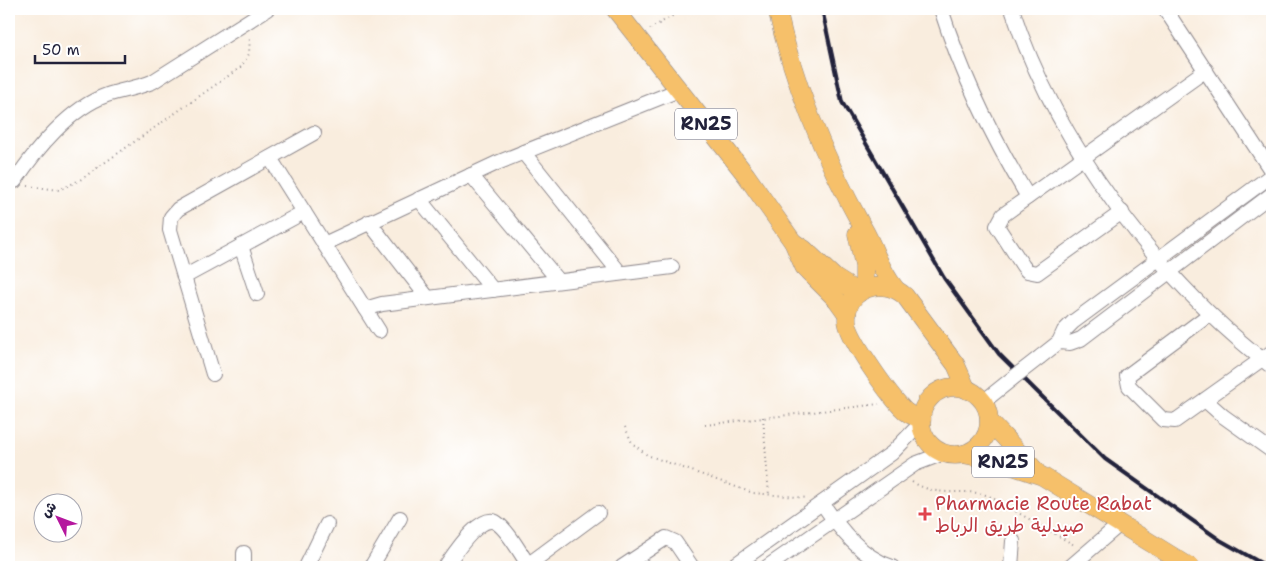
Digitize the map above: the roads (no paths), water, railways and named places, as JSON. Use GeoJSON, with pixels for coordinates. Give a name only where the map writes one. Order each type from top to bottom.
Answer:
{"type":"FeatureCollection","features":[{"type":"Feature","properties":{"kind":"main road"},"geometry":{"type":"LineString","coordinates":[[777,9],[787,47],[818,137],[864,229],[882,271],[894,288],[905,296],[951,358],[967,390],[983,402]]}},
{"type":"Feature","properties":{"kind":"main road","name":"RN25"},"geometry":{"type":"LineString","coordinates":[[623,11],[637,36],[746,175],[793,242],[804,267],[837,300],[847,314],[851,336],[897,402],[908,413],[922,421],[926,438],[934,447],[944,453],[963,454],[997,461],[1042,476],[1190,567]]}},
{"type":"Feature","properties":{"kind":"main road"},"geometry":{"type":"LineString","coordinates":[[857,218],[857,236],[864,266],[862,291]]}},
{"type":"Feature","properties":{"kind":"main road","name":"RN25"},"geometry":{"type":"LineString","coordinates":[[793,242],[804,249],[835,278],[862,291]]}},
{"type":"Feature","properties":{"kind":"main road"},"geometry":{"type":"LineString","coordinates":[[847,314],[851,302],[862,291],[882,285],[894,288]]}},
{"type":"Feature","properties":{"kind":"main road"},"geometry":{"type":"LineString","coordinates":[[922,421],[928,402],[937,393],[949,388],[967,390]]}},
{"type":"Feature","properties":{"kind":"main road","name":"RN25"},"geometry":{"type":"LineString","coordinates":[[983,402],[989,421],[1042,476]]}},
{"type":"Feature","properties":{"kind":"main road","name":"RN25"},"geometry":{"type":"LineString","coordinates":[[963,454],[982,442],[989,421]]}},
{"type":"Feature","properties":{"kind":"street"},"geometry":{"type":"LineString","coordinates":[[15,181],[50,136],[88,105],[108,94],[138,88],[152,82],[267,9]]}},
{"type":"Feature","properties":{"kind":"street"},"geometry":{"type":"LineString","coordinates":[[941,9],[975,99],[995,141],[1028,197]]}},
{"type":"Feature","properties":{"kind":"street"},"geometry":{"type":"LineString","coordinates":[[1012,9],[1036,73],[1058,114],[1122,212],[1170,272],[1210,314],[1269,359],[1175,421],[1166,422],[1129,386],[1126,379],[1130,373],[1210,314]]}},
{"type":"Feature","properties":{"kind":"street"},"geometry":{"type":"LineString","coordinates":[[983,402],[1059,342],[1069,326],[1272,173],[1165,9]]}},
{"type":"Feature","properties":{"kind":"street"},"geometry":{"type":"LineString","coordinates":[[1122,212],[1044,270],[1032,273],[1023,266],[997,226],[1003,215],[1206,70]]}},
{"type":"Feature","properties":{"kind":"street"},"geometry":{"type":"LineString","coordinates":[[324,244],[523,152],[679,90]]}},
{"type":"Feature","properties":{"kind":"street"},"geometry":{"type":"LineString","coordinates":[[213,374],[170,230],[170,221],[174,212],[314,134]]}},
{"type":"Feature","properties":{"kind":"street"},"geometry":{"type":"LineString","coordinates":[[523,152],[620,273]]}},
{"type":"Feature","properties":{"kind":"street"},"geometry":{"type":"LineString","coordinates":[[270,158],[378,330]]}},
{"type":"Feature","properties":{"kind":"street"},"geometry":{"type":"LineString","coordinates":[[471,175],[558,281]]}},
{"type":"Feature","properties":{"kind":"street"},"geometry":{"type":"LineString","coordinates":[[1059,342],[1070,343],[1081,339],[1272,194]]}},
{"type":"Feature","properties":{"kind":"street"},"geometry":{"type":"LineString","coordinates":[[419,199],[493,290]]}},
{"type":"Feature","properties":{"kind":"street"},"geometry":{"type":"LineString","coordinates":[[184,277],[304,212]]}},
{"type":"Feature","properties":{"kind":"street"},"geometry":{"type":"LineString","coordinates":[[369,222],[428,298]]}},
{"type":"Feature","properties":{"kind":"street"},"geometry":{"type":"LineString","coordinates":[[241,246],[257,294]]}},
{"type":"Feature","properties":{"kind":"street"},"geometry":{"type":"LineString","coordinates":[[365,309],[382,304],[672,267]]}},
{"type":"Feature","properties":{"kind":"street"},"geometry":{"type":"LineString","coordinates":[[1205,400],[1223,416],[1272,451]]}},
{"type":"Feature","properties":{"kind":"street"},"geometry":{"type":"LineString","coordinates":[[732,567],[892,453],[922,421]]}},
{"type":"Feature","properties":{"kind":"street"},"geometry":{"type":"LineString","coordinates":[[762,546],[772,566],[915,464],[944,453]]}},
{"type":"Feature","properties":{"kind":"street"},"geometry":{"type":"LineString","coordinates":[[822,503],[834,520],[870,557],[892,567]]}},
{"type":"Feature","properties":{"kind":"street"},"geometry":{"type":"LineString","coordinates":[[445,567],[467,538],[483,522],[490,520],[500,525],[527,566],[598,513]]}},
{"type":"Feature","properties":{"kind":"street"},"geometry":{"type":"LineString","coordinates":[[371,567],[400,518]]}},
{"type":"Feature","properties":{"kind":"street"},"geometry":{"type":"LineString","coordinates":[[306,567],[327,524]]}},
{"type":"Feature","properties":{"kind":"street"},"geometry":{"type":"LineString","coordinates":[[1070,567],[1120,524]]}},
{"type":"Feature","properties":{"kind":"street"},"geometry":{"type":"LineString","coordinates":[[622,567],[666,538],[675,542],[692,567]]}},
{"type":"Feature","properties":{"kind":"street"},"geometry":{"type":"LineString","coordinates":[[1011,567],[1013,541]]}},
{"type":"Feature","properties":{"kind":"railway"},"geometry":{"type":"LineString","coordinates":[[822,9],[842,102],[944,278],[999,354],[1105,459],[1220,540],[1268,567]]}},
{"type":"Feature","properties":{"kind":"place","name":"Pharmacie Route Rabat صيدلية طريق الرباط"},"geometry":{"type":"Point","coordinates":[925,514]}}]}
